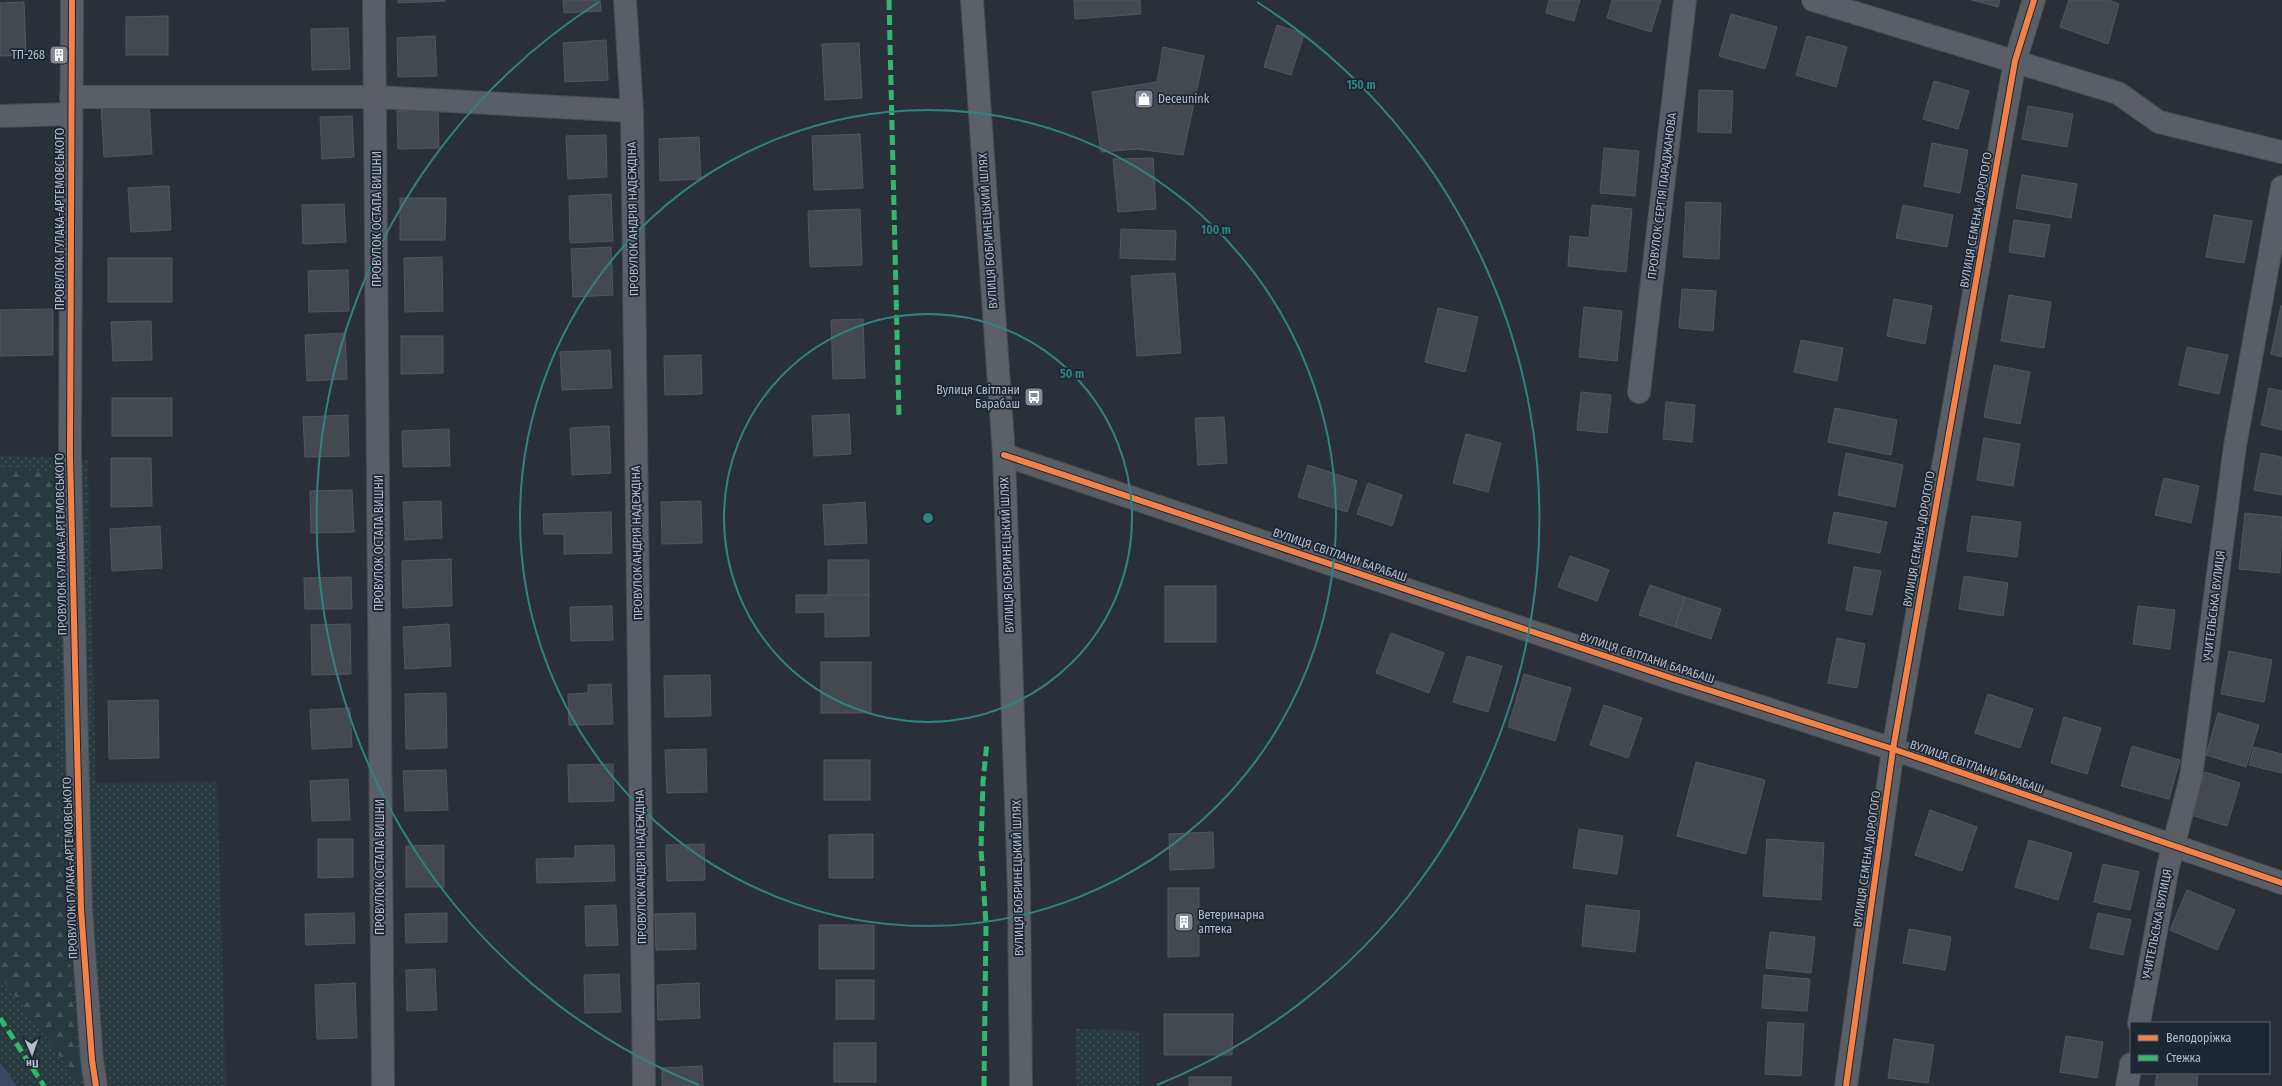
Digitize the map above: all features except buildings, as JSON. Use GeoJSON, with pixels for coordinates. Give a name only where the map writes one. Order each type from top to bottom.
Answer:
{"type":"FeatureCollection","features":[{"type":"Feature","properties":{"kind":"main road","name":"ВУЛИЦЯ БОБРИНЕЦЬКИЙ ШЛЯХ"},"geometry":{"type":"LineString","coordinates":[[972,0],[1004,455],[1019,885],[1021,1086]]}},
{"type":"Feature","properties":{"kind":"street","name":"ПРОВУЛОК ГУЛАКА-АРТЕМОВСЬКОГО"},"geometry":{"type":"LineString","coordinates":[[72,0],[70,455],[81,909],[92,1060],[96,1086]]}},
{"type":"Feature","properties":{"kind":"street","name":"ПРОВУЛОК ОСТАПА ВИШНИ"},"geometry":{"type":"LineString","coordinates":[[374,0],[383,1086]]}},
{"type":"Feature","properties":{"kind":"street","name":"ПРОВУЛОК АНДРІЯ НАДЄЖДІНА"},"geometry":{"type":"LineString","coordinates":[[625,0],[632,111],[644,1086]]}},
{"type":"Feature","properties":{"kind":"street","name":"ПРОВУЛОК СЕРГІЯ ПАРАДЖАНОВА"},"geometry":{"type":"LineString","coordinates":[[1639,392],[1685,0]]}},
{"type":"Feature","properties":{"kind":"street"},"geometry":{"type":"LineString","coordinates":[[1813,0],[2118,93],[2159,122],[2282,152]]}},
{"type":"Feature","properties":{"kind":"street","name":"ВУЛИЦЯ СЕМЕНА ДОРОГОГО"},"geometry":{"type":"LineString","coordinates":[[1846,1086],[1893,749],[2015,61],[2034,0]]}},
{"type":"Feature","properties":{"kind":"street"},"geometry":{"type":"LineString","coordinates":[[0,116],[71,105],[376,97],[632,111]]}},
{"type":"Feature","properties":{"kind":"street","name":"УЧИТЕЛЬСЬКА ВУЛИЦЯ"},"geometry":{"type":"LineString","coordinates":[[2139,1022],[2173,847],[2191,777],[2235,446],[2282,187]]}},
{"type":"Feature","properties":{"kind":"street","name":"ВУЛИЦЯ СВІТЛАНИ БАРАБАШ"},"geometry":{"type":"LineString","coordinates":[[1004,455],[1674,679],[1893,749],[2173,847],[2282,883]]}},
{"type":"Feature","properties":{"kind":"street"},"geometry":{"type":"LineString","coordinates":[[2127,1086],[2130,1070]]}},
{"type":"Feature","properties":{"kind":"green space"},"geometry":{"type":"Polygon","coordinates":[[[0,456],[88,459],[96,783],[217,782],[226,1086],[17,1086],[0,1062],[0,976],[80,1083],[58,819],[57,474],[0,466],[0,456]]]}},
{"type":"Feature","properties":{"kind":"green space"},"geometry":{"type":"Polygon","coordinates":[[[0,466],[57,474],[58,819],[80,1084],[0,976],[0,466]]]}},
{"type":"Feature","properties":{"kind":"green space"},"geometry":{"type":"Polygon","coordinates":[[[1076,1029],[1139,1031],[1139,1086],[1076,1086],[1076,1029]]]}},
{"type":"Feature","properties":{"kind":"water"},"geometry":{"type":"Polygon","coordinates":[[[0,1062],[17,1086],[0,1086],[0,1062]]]}},
{"type":"Feature","properties":{"kind":"marked path"},"geometry":{"type":"LineString","coordinates":[[889,0],[899,417]]}},
{"type":"Feature","properties":{"kind":"marked path"},"geometry":{"type":"LineString","coordinates":[[984,1086],[986,924],[981,849],[983,782],[987,742]]}},
{"type":"Feature","properties":{"kind":"marked path"},"geometry":{"type":"LineString","coordinates":[[0,1018],[44,1086]]}},
{"type":"Feature","properties":{"kind":"cycle path"},"geometry":{"type":"LineString","coordinates":[[72,0],[70,455],[81,909],[92,1060],[96,1086]]}},
{"type":"Feature","properties":{"kind":"cycle path"},"geometry":{"type":"LineString","coordinates":[[1846,1086],[1893,749],[2015,61],[2034,0]]}},
{"type":"Feature","properties":{"kind":"cycle path"},"geometry":{"type":"LineString","coordinates":[[1004,455],[1674,679],[1893,749],[2282,883]]}},
{"type":"Feature","properties":{"kind":"place","name":"ТП-268"},"geometry":{"type":"Point","coordinates":[59,55]}},
{"type":"Feature","properties":{"kind":"place","name":"Deceunink"},"geometry":{"type":"Point","coordinates":[1144,99]}},
{"type":"Feature","properties":{"kind":"place","name":"Вулиця Світлани Барабаш"},"geometry":{"type":"Point","coordinates":[1034,397]}},
{"type":"Feature","properties":{"kind":"place","name":"Ветеринарна аптека"},"geometry":{"type":"Point","coordinates":[1184,922]}}]}
